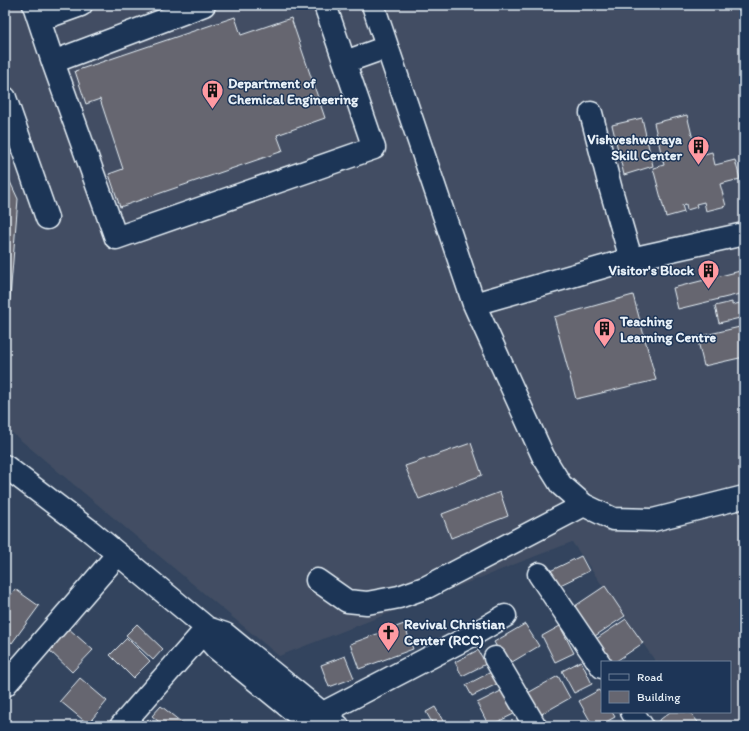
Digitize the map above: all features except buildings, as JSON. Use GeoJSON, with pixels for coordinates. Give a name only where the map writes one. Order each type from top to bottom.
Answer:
{"type":"FeatureCollection","features":[{"type":"Feature","properties":{"kind":"street"},"geometry":{"type":"LineString","coordinates":[[81,5],[36,13],[116,238],[374,148],[325,5]]}},
{"type":"Feature","properties":{"kind":"street"},"geometry":{"type":"LineString","coordinates":[[53,62],[204,5]]}},
{"type":"Feature","properties":{"kind":"street"},"geometry":{"type":"LineString","coordinates":[[373,5],[474,304],[543,456],[562,485],[584,505],[613,519],[653,520],[744,497]]}},
{"type":"Feature","properties":{"kind":"street"},"geometry":{"type":"LineString","coordinates":[[345,62],[387,47]]}},
{"type":"Feature","properties":{"kind":"street"},"geometry":{"type":"LineString","coordinates":[[5,98],[47,218]]}},
{"type":"Feature","properties":{"kind":"street"},"geometry":{"type":"LineString","coordinates":[[591,113],[631,259]]}},
{"type":"Feature","properties":{"kind":"street"},"geometry":{"type":"LineString","coordinates":[[474,304],[631,259],[744,234]]}},
{"type":"Feature","properties":{"kind":"street"},"geometry":{"type":"LineString","coordinates":[[5,466],[118,554],[207,628],[225,634],[324,722],[505,616]]}},
{"type":"Feature","properties":{"kind":"street"},"geometry":{"type":"LineString","coordinates":[[317,580],[347,601],[367,604],[399,597],[427,587],[584,505]]}},
{"type":"Feature","properties":{"kind":"street"},"geometry":{"type":"LineString","coordinates":[[5,685],[118,554]]}},
{"type":"Feature","properties":{"kind":"street"},"geometry":{"type":"LineString","coordinates":[[539,574],[601,666]]}},
{"type":"Feature","properties":{"kind":"street"},"geometry":{"type":"LineString","coordinates":[[121,726],[207,628]]}},
{"type":"Feature","properties":{"kind":"street"},"geometry":{"type":"LineString","coordinates":[[495,658],[535,726]]}},
{"type":"Feature","properties":{"kind":"street"},"geometry":{"type":"LineString","coordinates":[[633,713],[642,726]]}},
{"type":"Feature","properties":{"kind":"shaded area"},"geometry":{"type":"Polygon","coordinates":[[[5,5],[744,5],[744,726],[701,726],[692,713],[731,713],[731,661],[655,661],[572,542],[279,656],[5,427],[5,5]]]}},
{"type":"Feature","properties":{"kind":"place","name":"Department of Chemical Engineering"},"geometry":{"type":"Point","coordinates":[213,110]}},
{"type":"Feature","properties":{"kind":"place","name":"Vishveshwaraya Skill Center"},"geometry":{"type":"Point","coordinates":[698,166]}},
{"type":"Feature","properties":{"kind":"place","name":"Visitor's Block"},"geometry":{"type":"Point","coordinates":[709,290]}},
{"type":"Feature","properties":{"kind":"place","name":"Teaching Learning Centre"},"geometry":{"type":"Point","coordinates":[605,348]}},
{"type":"Feature","properties":{"kind":"place","name":"Revival Christian Center (RCC)"},"geometry":{"type":"Point","coordinates":[389,652]}}]}
